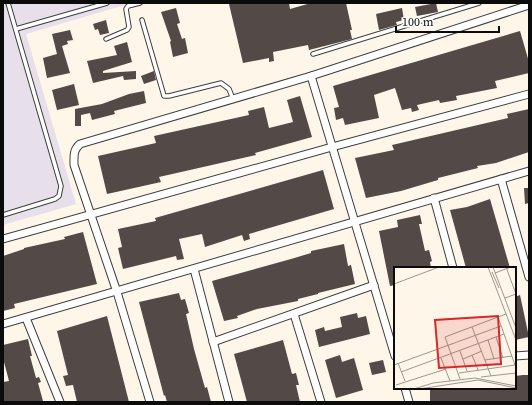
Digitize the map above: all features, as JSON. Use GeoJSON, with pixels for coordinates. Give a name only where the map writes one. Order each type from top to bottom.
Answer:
{"type":"FeatureCollection","features":[{"type":"Feature","properties":{"kind":"street"},"geometry":{"type":"LineString","coordinates":[[150,402],[117,292],[74,165],[74,154],[76,148],[80,144],[311,76],[529,5]]}},
{"type":"Feature","properties":{"kind":"street"},"geometry":{"type":"LineString","coordinates":[[311,76],[394,353]]}},
{"type":"Feature","properties":{"kind":"street"},"geometry":{"type":"LineString","coordinates":[[3,239],[332,147],[529,94]]}},
{"type":"Feature","properties":{"kind":"street"},"geometry":{"type":"LineString","coordinates":[[3,324],[529,171]]}},
{"type":"Feature","properties":{"kind":"street"},"geometry":{"type":"LineString","coordinates":[[501,179],[529,277]]}},
{"type":"Feature","properties":{"kind":"street"},"geometry":{"type":"LineString","coordinates":[[434,198],[453,267]]}},
{"type":"Feature","properties":{"kind":"street"},"geometry":{"type":"LineString","coordinates":[[194,269],[229,402]]}},
{"type":"Feature","properties":{"kind":"street"},"geometry":{"type":"LineString","coordinates":[[213,342],[374,285]]}},
{"type":"Feature","properties":{"kind":"street"},"geometry":{"type":"LineString","coordinates":[[294,314],[321,402]]}},
{"type":"Feature","properties":{"kind":"street"},"geometry":{"type":"LineString","coordinates":[[26,318],[60,402]]}},
{"type":"Feature","properties":{"kind":"street"},"geometry":{"type":"LineString","coordinates":[[516,356],[529,355]]}},
{"type":"Feature","properties":{"kind":"street"},"geometry":{"type":"LineString","coordinates":[[405,389],[409,402]]}},
{"type":"Feature","properties":{"kind":"lane"},"geometry":{"type":"LineString","coordinates":[[3,215],[55,199],[59,196],[62,186],[8,3]]}},
{"type":"Feature","properties":{"kind":"lane"},"geometry":{"type":"LineString","coordinates":[[16,29],[107,3]]}},
{"type":"Feature","properties":{"kind":"lane"},"geometry":{"type":"LineString","coordinates":[[106,39],[127,30],[129,27],[126,9],[128,6],[140,3]]}},
{"type":"Feature","properties":{"kind":"lane"},"geometry":{"type":"LineString","coordinates":[[313,54],[479,3]]}},
{"type":"Feature","properties":{"kind":"lane"},"geometry":{"type":"LineString","coordinates":[[142,20],[164,96],[221,83],[229,89],[233,99]]}},
{"type":"Feature","properties":{"kind":"shaded area"},"geometry":{"type":"Polygon","coordinates":[[[3,3],[132,3],[26,34],[76,204],[3,225],[3,3]]]}},
{"type":"Feature","properties":{"kind":"building"},"geometry":{"type":"Polygon","coordinates":[[[289,3],[290,9],[311,3],[346,3],[352,30],[350,30],[352,39],[309,50],[308,45],[273,52],[274,61],[269,62],[269,58],[243,63],[229,4],[289,3]]]}},
{"type":"Feature","properties":{"kind":"building"},"geometry":{"type":"Polygon","coordinates":[[[436,3],[438,12],[417,16],[415,7],[436,3]]]}},
{"type":"Feature","properties":{"kind":"building"},"geometry":{"type":"Polygon","coordinates":[[[176,8],[180,23],[177,24],[182,39],[185,38],[188,53],[173,57],[171,41],[161,12],[176,8]]]}},
{"type":"Feature","properties":{"kind":"building"},"geometry":{"type":"Polygon","coordinates":[[[402,8],[404,20],[396,22],[397,25],[379,30],[376,14],[402,8]]]}},
{"type":"Feature","properties":{"kind":"building"},"geometry":{"type":"Polygon","coordinates":[[[106,20],[109,33],[100,35],[98,29],[95,30],[93,24],[106,20]]]}},
{"type":"Feature","properties":{"kind":"building"},"geometry":{"type":"Polygon","coordinates":[[[70,30],[73,40],[67,41],[68,44],[62,46],[70,73],[47,78],[43,58],[57,54],[52,34],[70,30]]]}},
{"type":"Feature","properties":{"kind":"building"},"geometry":{"type":"Polygon","coordinates":[[[520,31],[529,62],[529,73],[495,81],[497,88],[456,96],[457,100],[440,103],[439,100],[417,105],[419,110],[412,112],[411,108],[402,110],[395,88],[374,95],[379,118],[345,125],[343,118],[336,120],[334,108],[339,107],[333,86],[520,31]]]}},
{"type":"Feature","properties":{"kind":"building"},"geometry":{"type":"Polygon","coordinates":[[[127,42],[132,62],[103,71],[103,73],[136,71],[136,79],[124,80],[123,76],[93,83],[87,61],[117,55],[114,46],[127,42]]]}},
{"type":"Feature","properties":{"kind":"building"},"geometry":{"type":"Polygon","coordinates":[[[154,71],[156,80],[144,84],[141,76],[154,71]]]}},
{"type":"Feature","properties":{"kind":"building"},"geometry":{"type":"Polygon","coordinates":[[[74,84],[79,105],[57,110],[52,90],[74,84]]]}},
{"type":"Feature","properties":{"kind":"building"},"geometry":{"type":"Polygon","coordinates":[[[144,91],[146,103],[114,111],[115,114],[92,120],[90,113],[81,115],[81,126],[75,126],[75,109],[102,104],[129,94],[144,91]]]}},
{"type":"Feature","properties":{"kind":"building"},"geometry":{"type":"Polygon","coordinates":[[[300,96],[312,137],[255,153],[256,155],[159,177],[161,182],[107,194],[98,156],[156,143],[154,136],[249,115],[248,111],[264,107],[269,128],[293,122],[287,100],[300,96]]]}},
{"type":"Feature","properties":{"kind":"building"},"geometry":{"type":"Polygon","coordinates":[[[529,109],[529,152],[496,163],[477,166],[478,168],[438,178],[438,180],[401,191],[366,198],[355,158],[394,150],[392,145],[508,118],[507,114],[529,109]]]}},
{"type":"Feature","properties":{"kind":"building"},"geometry":{"type":"Polygon","coordinates":[[[323,170],[334,209],[249,234],[250,239],[244,241],[242,235],[205,247],[202,234],[179,239],[184,259],[177,260],[176,256],[123,269],[118,248],[122,247],[118,229],[156,221],[155,218],[323,170]]]}},
{"type":"Feature","properties":{"kind":"building"},"geometry":{"type":"Polygon","coordinates":[[[524,188],[529,188],[529,203],[525,204],[524,188]]]}},
{"type":"Feature","properties":{"kind":"building"},"geometry":{"type":"Polygon","coordinates":[[[490,199],[510,267],[466,267],[450,210],[467,207],[490,199]]]}},
{"type":"Feature","properties":{"kind":"building"},"geometry":{"type":"Polygon","coordinates":[[[420,215],[422,224],[419,224],[425,251],[429,250],[432,261],[430,262],[431,267],[394,267],[394,285],[390,286],[379,231],[398,227],[397,220],[420,215]]]}},
{"type":"Feature","properties":{"kind":"building"},"geometry":{"type":"Polygon","coordinates":[[[83,232],[97,284],[14,304],[15,308],[3,311],[3,256],[24,248],[65,239],[64,237],[83,232]]]}},
{"type":"Feature","properties":{"kind":"building"},"geometry":{"type":"Polygon","coordinates":[[[344,244],[348,266],[351,265],[355,284],[318,293],[298,299],[298,301],[257,309],[237,316],[238,318],[224,321],[212,281],[311,253],[311,251],[344,244]]]}},
{"type":"Feature","properties":{"kind":"building"},"geometry":{"type":"Polygon","coordinates":[[[179,293],[181,300],[185,299],[189,313],[186,314],[194,349],[205,388],[207,387],[211,402],[167,402],[165,395],[164,396],[139,302],[179,293]]]}},
{"type":"Feature","properties":{"kind":"building"},"geometry":{"type":"Polygon","coordinates":[[[520,295],[529,337],[516,340],[516,297],[520,295]]]}},
{"type":"Feature","properties":{"kind":"building"},"geometry":{"type":"Polygon","coordinates":[[[357,313],[358,318],[366,316],[370,334],[319,347],[315,330],[324,327],[325,331],[342,327],[340,317],[357,313]]]}},
{"type":"Feature","properties":{"kind":"building"},"geometry":{"type":"Polygon","coordinates":[[[107,316],[129,402],[77,402],[73,385],[66,386],[63,376],[68,375],[57,331],[107,316]]]}},
{"type":"Feature","properties":{"kind":"building"},"geometry":{"type":"Polygon","coordinates":[[[28,339],[32,356],[30,356],[36,378],[39,377],[41,382],[38,383],[43,401],[3,402],[3,382],[9,381],[4,362],[3,363],[3,345],[28,339]]]}},
{"type":"Feature","properties":{"kind":"building"},"geometry":{"type":"Polygon","coordinates":[[[283,340],[292,374],[296,373],[299,385],[296,385],[300,402],[247,402],[234,354],[283,340]]]}},
{"type":"Feature","properties":{"kind":"building"},"geometry":{"type":"Polygon","coordinates":[[[340,355],[342,362],[354,358],[363,390],[336,398],[325,360],[340,355]]]}},
{"type":"Feature","properties":{"kind":"building"},"geometry":{"type":"Polygon","coordinates":[[[383,360],[386,372],[372,375],[369,363],[383,360]]]}},
{"type":"Feature","properties":{"kind":"building"},"geometry":{"type":"Polygon","coordinates":[[[529,375],[529,402],[430,402],[430,389],[516,389],[516,376],[529,375]]]}}]}
